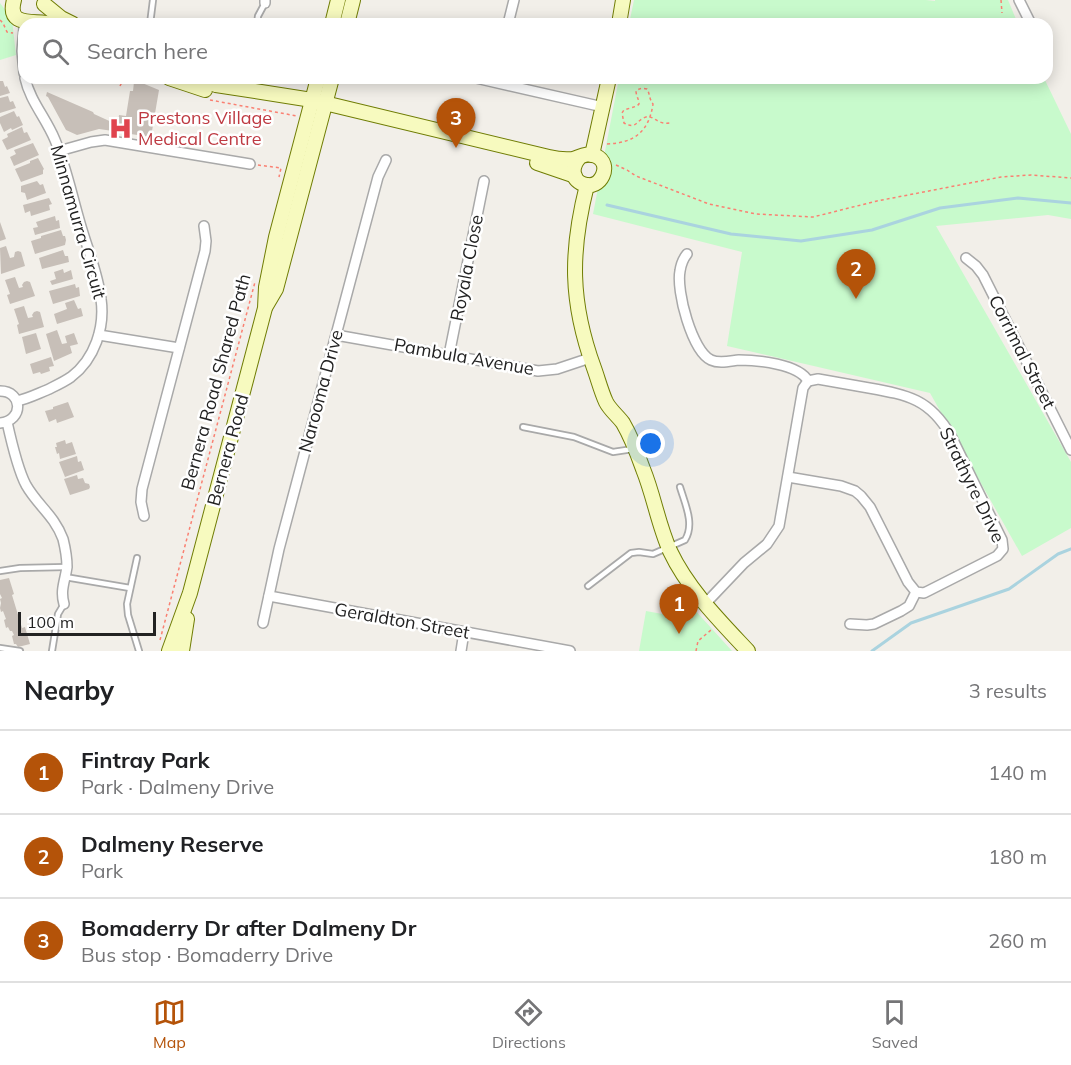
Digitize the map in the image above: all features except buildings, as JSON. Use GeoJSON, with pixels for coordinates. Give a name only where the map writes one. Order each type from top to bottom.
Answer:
{"type":"FeatureCollection","features":[{"type":"Feature","properties":{"kind":"street"},"geometry":{"type":"LineString","coordinates":[[13,0],[14,14],[18,18]]}},
{"type":"Feature","properties":{"kind":"street"},"geometry":{"type":"LineString","coordinates":[[334,18],[339,0]]}},
{"type":"Feature","properties":{"kind":"street"},"geometry":{"type":"LineString","coordinates":[[348,18],[353,0]]}},
{"type":"Feature","properties":{"kind":"street"},"geometry":{"type":"LineString","coordinates":[[510,18],[514,0]]}},
{"type":"Feature","properties":{"kind":"street"},"geometry":{"type":"LineString","coordinates":[[620,18],[622,0]]}},
{"type":"Feature","properties":{"kind":"street"},"geometry":{"type":"LineString","coordinates":[[1019,0],[1028,18]]}},
{"type":"Feature","properties":{"kind":"street"},"geometry":{"type":"LineString","coordinates":[[38,18],[43,15],[44,2]]}},
{"type":"Feature","properties":{"kind":"street"},"geometry":{"type":"LineString","coordinates":[[44,2],[61,18]]}},
{"type":"Feature","properties":{"kind":"street","name":"Minnamurra Circuit"},"geometry":{"type":"LineString","coordinates":[[17,401],[38,394],[74,374],[88,357],[99,334],[102,318],[99,289],[59,150],[49,127],[29,93],[27,84]]}},
{"type":"Feature","properties":{"kind":"street"},"geometry":{"type":"LineString","coordinates":[[181,84],[214,92],[314,108],[551,158],[561,159],[589,151]]}},
{"type":"Feature","properties":{"kind":"street"},"geometry":{"type":"LineString","coordinates":[[216,84],[542,164],[575,176]]}},
{"type":"Feature","properties":{"kind":"street","name":"Bernera Road"},"geometry":{"type":"LineString","coordinates":[[169,651],[190,593],[265,308],[276,289],[317,84]]}},
{"type":"Feature","properties":{"kind":"street","name":"Bernera Road"},"geometry":{"type":"LineString","coordinates":[[314,108],[328,84]]}},
{"type":"Feature","properties":{"kind":"street"},"geometry":{"type":"LineString","coordinates":[[510,84],[603,107]]}},
{"type":"Feature","properties":{"kind":"street"},"geometry":{"type":"LineString","coordinates":[[589,151],[602,161],[604,167],[604,173],[594,185],[587,185],[579,181],[573,170],[574,164],[589,151],[608,84]]}},
{"type":"Feature","properties":{"kind":"street"},"geometry":{"type":"LineString","coordinates":[[59,150],[105,140],[250,164]]}},
{"type":"Feature","properties":{"kind":"street","name":"Narooma Drive"},"geometry":{"type":"LineString","coordinates":[[263,622],[278,556],[378,177],[386,160]]}},
{"type":"Feature","properties":{"kind":"street","name":"Royala Close"},"geometry":{"type":"LineString","coordinates":[[449,356],[484,181]]}},
{"type":"Feature","properties":{"kind":"street"},"geometry":{"type":"LineString","coordinates":[[587,185],[576,238],[574,278],[579,319],[590,358],[607,403],[625,427],[643,469],[669,548],[684,575],[705,604],[748,651]]}},
{"type":"Feature","properties":{"kind":"street"},"geometry":{"type":"LineString","coordinates":[[144,516],[142,489],[205,251],[204,226]]}},
{"type":"Feature","properties":{"kind":"street"},"geometry":{"type":"LineString","coordinates":[[687,254],[680,270],[680,292],[690,329],[704,354],[713,361],[754,361],[784,366],[800,371],[808,381],[803,388],[779,526],[760,551],[744,563],[705,604]]}},
{"type":"Feature","properties":{"kind":"street","name":"Corrimal Street"},"geometry":{"type":"LineString","coordinates":[[966,258],[983,275],[1071,450]]}},
{"type":"Feature","properties":{"kind":"street"},"geometry":{"type":"LineString","coordinates":[[99,334],[179,348]]}},
{"type":"Feature","properties":{"kind":"street","name":"Pambula Avenue"},"geometry":{"type":"LineString","coordinates":[[336,335],[530,370],[545,371],[590,358]]}},
{"type":"Feature","properties":{"kind":"street","name":"Strathyre Drive"},"geometry":{"type":"LineString","coordinates":[[808,381],[818,379],[906,395],[923,404],[934,414],[951,436],[1002,540],[1003,549],[997,556],[924,593],[916,592]]}},
{"type":"Feature","properties":{"kind":"street"},"geometry":{"type":"LineString","coordinates":[[0,392],[5,391],[17,401],[16,414],[11,420],[3,423],[25,482],[52,517],[64,545],[66,572],[62,589],[64,604]]}},
{"type":"Feature","properties":{"kind":"street"},"geometry":{"type":"LineString","coordinates":[[788,477],[841,486],[861,496],[870,507],[908,582],[916,592],[909,606],[901,612],[867,626],[850,624]]}},
{"type":"Feature","properties":{"kind":"street","name":"Bernera Road"},"geometry":{"type":"LineString","coordinates":[[182,651],[190,593]]}},
{"type":"Feature","properties":{"kind":"street","name":"Geraldton Street"},"geometry":{"type":"LineString","coordinates":[[269,596],[570,651]]}},
{"type":"Feature","properties":{"kind":"street"},"geometry":{"type":"LineString","coordinates":[[461,651],[464,632]]}},
{"type":"Feature","properties":{"kind":"lane"},"geometry":{"type":"LineString","coordinates":[[151,18],[153,0]]}},
{"type":"Feature","properties":{"kind":"lane"},"geometry":{"type":"LineString","coordinates":[[258,18],[265,1]]}},
{"type":"Feature","properties":{"kind":"lane"},"geometry":{"type":"LineString","coordinates":[[523,427],[574,437],[613,452],[634,449]]}},
{"type":"Feature","properties":{"kind":"lane"},"geometry":{"type":"LineString","coordinates":[[588,586],[631,554],[639,552],[653,554],[685,540],[690,526],[680,487]]}},
{"type":"Feature","properties":{"kind":"lane"},"geometry":{"type":"LineString","coordinates":[[137,558],[127,609],[139,651]]}},
{"type":"Feature","properties":{"kind":"lane"},"geometry":{"type":"LineString","coordinates":[[0,571],[20,568],[66,572],[130,588]]}},
{"type":"Feature","properties":{"kind":"lane"},"geometry":{"type":"LineString","coordinates":[[52,651],[58,614],[64,604]]}},
{"type":"Feature","properties":{"kind":"lane"},"geometry":{"type":"LineString","coordinates":[[0,648],[20,651]]}},
{"type":"Feature","properties":{"kind":"path"},"geometry":{"type":"LineString","coordinates":[[1001,0],[1002,13]]}},
{"type":"Feature","properties":{"kind":"path"},"geometry":{"type":"LineString","coordinates":[[0,20],[7,32],[11,34]]}},
{"type":"Feature","properties":{"kind":"path"},"geometry":{"type":"LineString","coordinates":[[589,151],[636,137],[645,128],[651,117],[653,104],[647,89],[639,88],[636,91],[639,104],[624,110],[622,113],[624,123],[633,126],[644,118],[651,117],[660,123],[670,123]]}},
{"type":"Feature","properties":{"kind":"path"},"geometry":{"type":"LineString","coordinates":[[204,98],[314,108]]}},
{"type":"Feature","properties":{"kind":"path"},"geometry":{"type":"LineString","coordinates":[[250,164],[281,168],[279,176],[281,183]]}},
{"type":"Feature","properties":{"kind":"path"},"geometry":{"type":"LineString","coordinates":[[613,166],[616,165],[636,176],[709,204],[756,214],[813,217],[877,201],[1001,177],[1031,175],[1071,178]]}},
{"type":"Feature","properties":{"kind":"path"},"geometry":{"type":"LineString","coordinates":[[283,176],[285,169]]}},
{"type":"Feature","properties":{"kind":"path","name":"Bernera Road Shared Path"},"geometry":{"type":"LineString","coordinates":[[160,640],[256,275]]}},
{"type":"Feature","properties":{"kind":"path"},"geometry":{"type":"LineString","coordinates":[[696,651],[698,641],[721,622]]}},
{"type":"Feature","properties":{"kind":"green space"},"geometry":{"type":"Polygon","coordinates":[[[634,0],[1008,0],[1016,18],[630,18],[634,0]]]}},
{"type":"Feature","properties":{"kind":"green space"},"geometry":{"type":"Polygon","coordinates":[[[0,3],[12,19],[16,55],[0,60],[0,3]]]}},
{"type":"Feature","properties":{"kind":"green space"},"geometry":{"type":"Polygon","coordinates":[[[618,84],[1047,84],[1071,134],[1071,219],[1048,215],[936,226],[1071,462],[1071,528],[1022,556],[930,393],[727,346],[742,252],[593,214],[618,84]]]}},
{"type":"Feature","properties":{"kind":"green space"},"geometry":{"type":"Polygon","coordinates":[[[683,597],[732,651],[639,651],[646,611],[679,617],[683,597]]]}},
{"type":"Feature","properties":{"kind":"waterway"},"geometry":{"type":"LineString","coordinates":[[607,205],[731,234],[801,241],[872,230],[940,208],[1018,198],[1071,203]]}},
{"type":"Feature","properties":{"kind":"waterway"},"geometry":{"type":"LineString","coordinates":[[872,651],[911,623],[1009,589],[1058,554],[1071,549]]}},
{"type":"Feature","properties":{"kind":"place","name":"Prestons Village Medical Centre"},"geometry":{"type":"Point","coordinates":[120,128]}},
{"type":"Feature","properties":{"kind":"place","name":"Bomaderry Dr after Dalmeny Dr"},"geometry":{"type":"Point","coordinates":[456,148]}},
{"type":"Feature","properties":{"kind":"place","name":"Dalmeny Reserve"},"geometry":{"type":"Point","coordinates":[856,299]}},
{"type":"Feature","properties":{"kind":"place","name":"Fintray Park"},"geometry":{"type":"Point","coordinates":[679,634]}}]}
